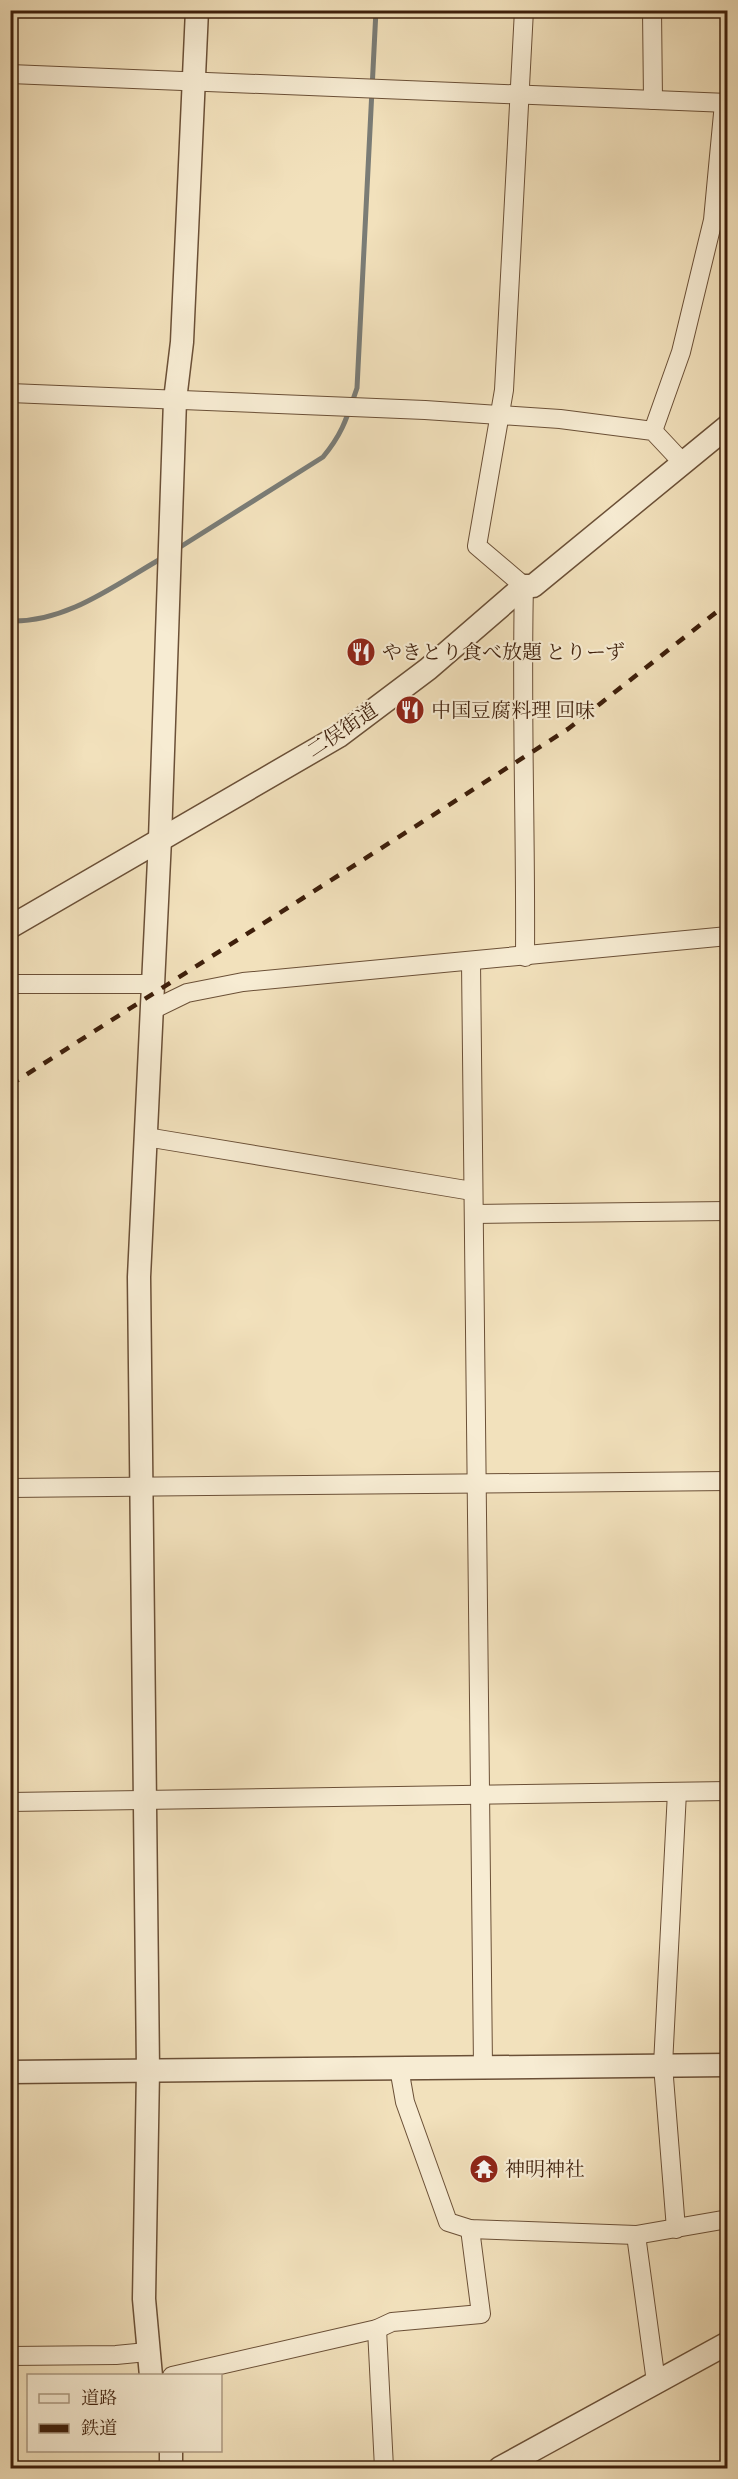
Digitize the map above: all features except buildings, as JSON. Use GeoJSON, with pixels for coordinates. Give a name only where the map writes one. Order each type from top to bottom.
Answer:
{"type":"FeatureCollection","features":[{"type":"Feature","properties":{"kind":"street"},"geometry":{"type":"LineString","coordinates":[[151,2374],[144,2299],[148,2070],[140,1277],[171,566],[175,400],[182,342],[197,10]]}},
{"type":"Feature","properties":{"kind":"street"},"geometry":{"type":"LineString","coordinates":[[524,10],[502,414],[477,546],[524,586],[521,694],[526,802],[525,957]]}},
{"type":"Feature","properties":{"kind":"street"},"geometry":{"type":"LineString","coordinates":[[652,10],[653,100]]}},
{"type":"Feature","properties":{"kind":"street"},"geometry":{"type":"LineString","coordinates":[[10,74],[193,80],[520,97],[726,103],[713,220],[681,352],[653,431]]}},
{"type":"Feature","properties":{"kind":"street"},"geometry":{"type":"LineString","coordinates":[[10,393],[502,414],[653,431],[683,463]]}},
{"type":"Feature","properties":{"kind":"street","name":"二俣街道"},"geometry":{"type":"LineString","coordinates":[[10,927],[339,736],[428,669],[524,586],[533,586],[728,426]]}},
{"type":"Feature","properties":{"kind":"street"},"geometry":{"type":"LineString","coordinates":[[152,1010],[187,993],[243,982],[728,936]]}},
{"type":"Feature","properties":{"kind":"street"},"geometry":{"type":"LineString","coordinates":[[471,962],[481,1793],[479,1905],[483,2067]]}},
{"type":"Feature","properties":{"kind":"street"},"geometry":{"type":"LineString","coordinates":[[10,984],[153,984]]}},
{"type":"Feature","properties":{"kind":"street"},"geometry":{"type":"LineString","coordinates":[[146,1137],[472,1191]]}},
{"type":"Feature","properties":{"kind":"street"},"geometry":{"type":"LineString","coordinates":[[474,1214],[728,1211]]}},
{"type":"Feature","properties":{"kind":"street"},"geometry":{"type":"LineString","coordinates":[[10,1488],[728,1480]]}},
{"type":"Feature","properties":{"kind":"street"},"geometry":{"type":"LineString","coordinates":[[10,1802],[728,1791]]}},
{"type":"Feature","properties":{"kind":"street"},"geometry":{"type":"LineString","coordinates":[[676,2229],[663,2065],[677,1792]]}},
{"type":"Feature","properties":{"kind":"street"},"geometry":{"type":"LineString","coordinates":[[10,2072],[728,2065]]}},
{"type":"Feature","properties":{"kind":"street"},"geometry":{"type":"LineString","coordinates":[[399,2068],[405,2102],[448,2222],[470,2229],[636,2235],[728,2219]]}},
{"type":"Feature","properties":{"kind":"street"},"geometry":{"type":"LineString","coordinates":[[181,2374],[377,2329],[392,2322],[481,2314],[470,2229]]}},
{"type":"Feature","properties":{"kind":"street"},"geometry":{"type":"LineString","coordinates":[[636,2235],[656,2382]]}},
{"type":"Feature","properties":{"kind":"street"},"geometry":{"type":"LineString","coordinates":[[377,2329],[384,2469]]}},
{"type":"Feature","properties":{"kind":"street"},"geometry":{"type":"LineString","coordinates":[[501,2469],[728,2343]]}},
{"type":"Feature","properties":{"kind":"street"},"geometry":{"type":"LineString","coordinates":[[10,2356],[116,2355],[147,2352]]}},
{"type":"Feature","properties":{"kind":"street"},"geometry":{"type":"LineString","coordinates":[[171,2452],[171,2469]]}},
{"type":"Feature","properties":{"kind":"waterway"},"geometry":{"type":"LineString","coordinates":[[177,549],[323,457],[340,432],[347,416],[357,388],[376,10]]}},
{"type":"Feature","properties":{"kind":"waterway"},"geometry":{"type":"LineString","coordinates":[[10,621],[31,620],[71,609],[109,590],[164,557]]}},
{"type":"Feature","properties":{"kind":"railway"},"geometry":{"type":"LineString","coordinates":[[10,1085],[568,729],[728,603]]}},
{"type":"Feature","properties":{"kind":"place","name":"やきとり食べ放題 とりーず"},"geometry":{"type":"Point","coordinates":[361,652]}},
{"type":"Feature","properties":{"kind":"place","name":"中国豆腐料理 回味"},"geometry":{"type":"Point","coordinates":[410,710]}},
{"type":"Feature","properties":{"kind":"place","name":"神明神社"},"geometry":{"type":"Point","coordinates":[484,2169]}}]}
